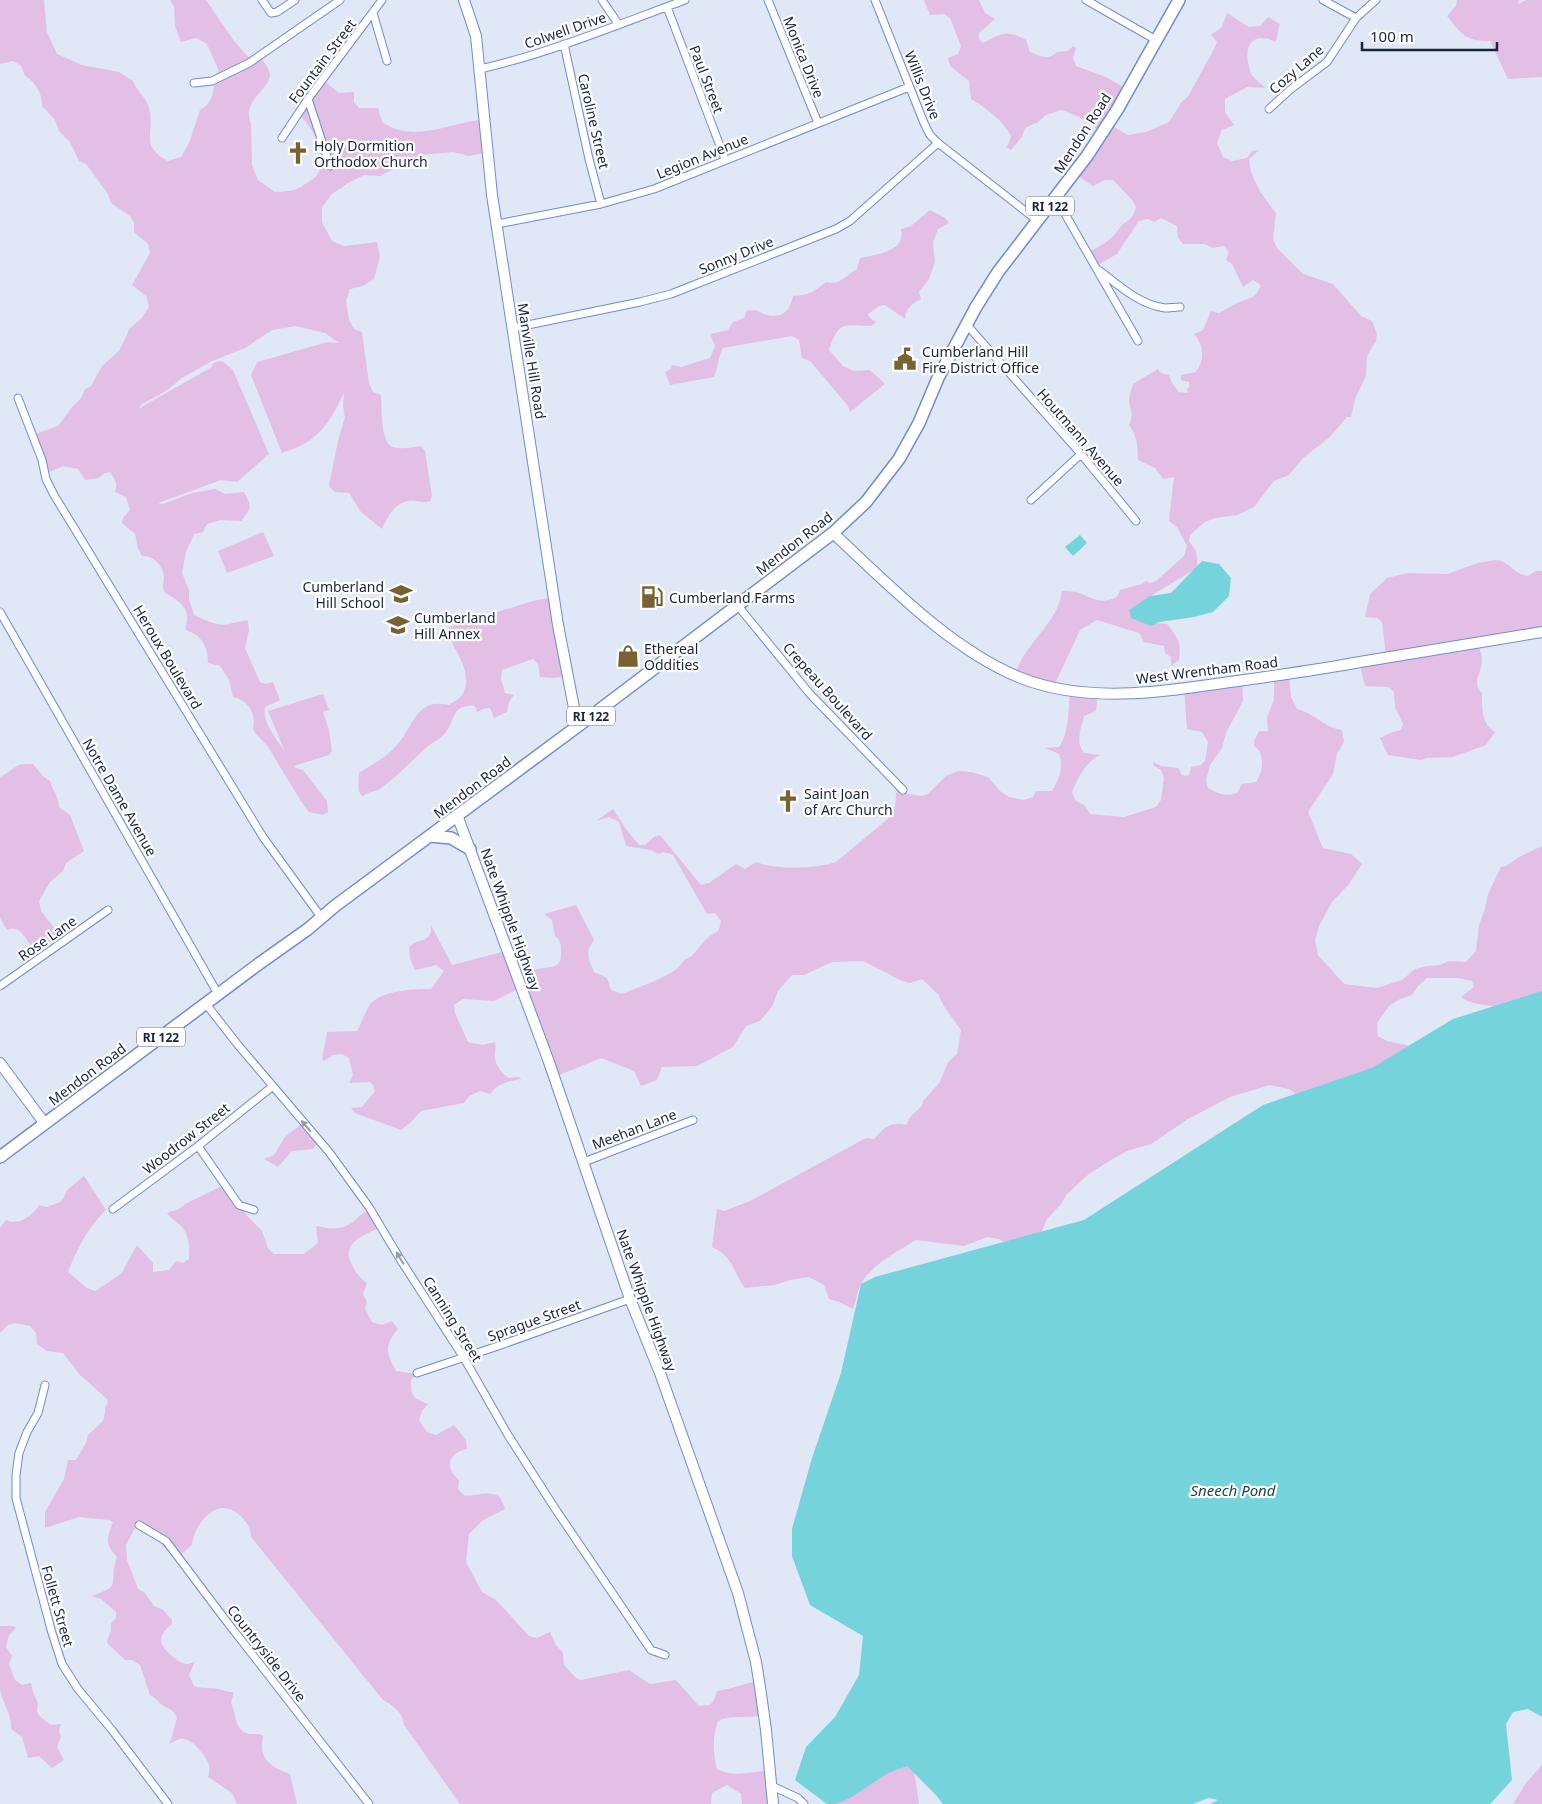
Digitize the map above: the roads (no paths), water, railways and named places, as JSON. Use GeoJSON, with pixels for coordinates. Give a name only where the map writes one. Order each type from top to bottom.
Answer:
{"type":"FeatureCollection","features":[{"type":"Feature","properties":{"kind":"main road","name":"Manville Hill Road"},"geometry":{"type":"LineString","coordinates":[[464,0],[476,36],[489,166],[497,224],[566,670],[575,713],[582,723]]}},
{"type":"Feature","properties":{"kind":"main road","name":"Mendon Road"},"geometry":{"type":"LineString","coordinates":[[0,1157],[308,929],[321,917],[738,606],[833,533],[866,502],[899,460],[919,422],[938,378],[976,307],[998,272],[1087,156],[1117,110],[1179,0]]}},
{"type":"Feature","properties":{"kind":"main road","name":"West Wrentham Road"},"geometry":{"type":"LineString","coordinates":[[833,533],[917,610],[979,656],[999,668],[1034,682],[1086,692],[1133,693],[1183,689],[1304,672],[1542,632]]}},
{"type":"Feature","properties":{"kind":"main road","name":"Nate Whipple Highway"},"geometry":{"type":"LineString","coordinates":[[457,816],[584,1162],[630,1299],[660,1373],[738,1593],[748,1628],[760,1687],[773,1804]]}},
{"type":"Feature","properties":{"kind":"main road"},"geometry":{"type":"LineString","coordinates":[[430,836],[451,838],[470,849]]}},
{"type":"Feature","properties":{"kind":"main road"},"geometry":{"type":"LineString","coordinates":[[0,1063],[45,1124]]}},
{"type":"Feature","properties":{"kind":"street"},"geometry":{"type":"LineString","coordinates":[[262,0],[271,13],[277,12],[295,0]]}},
{"type":"Feature","properties":{"kind":"street"},"geometry":{"type":"LineString","coordinates":[[194,82],[212,81],[249,63],[340,0]]}},
{"type":"Feature","properties":{"kind":"street","name":"Fountain Street"},"geometry":{"type":"LineString","coordinates":[[282,138],[308,99],[382,0]]}},
{"type":"Feature","properties":{"kind":"street"},"geometry":{"type":"LineString","coordinates":[[602,0],[618,25]]}},
{"type":"Feature","properties":{"kind":"street","name":"Colwell Drive"},"geometry":{"type":"LineString","coordinates":[[480,69],[564,44],[685,0]]}},
{"type":"Feature","properties":{"kind":"street","name":"Monica Drive"},"geometry":{"type":"LineString","coordinates":[[768,0],[818,123]]}},
{"type":"Feature","properties":{"kind":"street","name":"Willis Drive"},"geometry":{"type":"LineString","coordinates":[[875,0],[930,135],[1038,221]]}},
{"type":"Feature","properties":{"kind":"street"},"geometry":{"type":"LineString","coordinates":[[1086,0],[1156,40]]}},
{"type":"Feature","properties":{"kind":"street"},"geometry":{"type":"LineString","coordinates":[[1323,0],[1356,18]]}},
{"type":"Feature","properties":{"kind":"street","name":"Cozy Lane"},"geometry":{"type":"LineString","coordinates":[[1269,109],[1291,89],[1327,62],[1356,18],[1376,0]]}},
{"type":"Feature","properties":{"kind":"street","name":"Paul Street"},"geometry":{"type":"LineString","coordinates":[[667,6],[725,159]]}},
{"type":"Feature","properties":{"kind":"street"},"geometry":{"type":"LineString","coordinates":[[373,14],[386,61]]}},
{"type":"Feature","properties":{"kind":"street","name":"Caroline Street"},"geometry":{"type":"LineString","coordinates":[[564,44],[589,159],[601,204]]}},
{"type":"Feature","properties":{"kind":"street","name":"Legion Avenue"},"geometry":{"type":"LineString","coordinates":[[497,224],[601,204],[654,189],[909,87]]}},
{"type":"Feature","properties":{"kind":"street"},"geometry":{"type":"LineString","coordinates":[[308,99],[330,166]]}},
{"type":"Feature","properties":{"kind":"street","name":"Sonny Drive"},"geometry":{"type":"LineString","coordinates":[[513,328],[671,294],[836,229],[850,221],[938,143]]}},
{"type":"Feature","properties":{"kind":"street"},"geometry":{"type":"LineString","coordinates":[[1055,200],[1138,341]]}},
{"type":"Feature","properties":{"kind":"street"},"geometry":{"type":"LineString","coordinates":[[1097,269],[1129,292],[1148,302],[1164,308],[1180,307]]}},
{"type":"Feature","properties":{"kind":"street","name":"Houtmann Avenue"},"geometry":{"type":"LineString","coordinates":[[967,325],[1081,454],[1136,521]]}},
{"type":"Feature","properties":{"kind":"street","name":"Heroux Boulevard"},"geometry":{"type":"LineString","coordinates":[[18,398],[42,460],[46,479],[54,495],[263,838],[321,917]]}},
{"type":"Feature","properties":{"kind":"street"},"geometry":{"type":"LineString","coordinates":[[1031,500],[1081,454]]}},
{"type":"Feature","properties":{"kind":"street","name":"Crepeau Boulevard"},"geometry":{"type":"LineString","coordinates":[[738,606],[810,694],[903,790]]}},
{"type":"Feature","properties":{"kind":"street","name":"Notre Dame Avenue"},"geometry":{"type":"LineString","coordinates":[[0,612],[218,994]]}},
{"type":"Feature","properties":{"kind":"street","name":"Rose Lane"},"geometry":{"type":"LineString","coordinates":[[0,986],[108,910]]}},
{"type":"Feature","properties":{"kind":"street","name":"Canning Street"},"geometry":{"type":"LineString","coordinates":[[206,1004],[329,1152],[370,1207],[400,1259],[464,1358],[508,1435],[554,1508],[651,1650],[665,1655]]}},
{"type":"Feature","properties":{"kind":"street","name":"Woodrow Street"},"geometry":{"type":"LineString","coordinates":[[113,1209],[198,1146],[273,1086]]}},
{"type":"Feature","properties":{"kind":"street","name":"Meehan Lane"},"geometry":{"type":"LineString","coordinates":[[584,1162],[693,1120]]}},
{"type":"Feature","properties":{"kind":"street"},"geometry":{"type":"LineString","coordinates":[[198,1146],[239,1205],[254,1210]]}},
{"type":"Feature","properties":{"kind":"street","name":"Sprague Street"},"geometry":{"type":"LineString","coordinates":[[417,1373],[630,1299]]}},
{"type":"Feature","properties":{"kind":"street","name":"Follett Street"},"geometry":{"type":"LineString","coordinates":[[45,1386],[38,1413],[27,1432],[19,1453],[16,1474],[16,1498],[52,1633],[62,1664],[78,1689],[112,1730],[168,1804]]}},
{"type":"Feature","properties":{"kind":"street","name":"Countryside Drive"},"geometry":{"type":"LineString","coordinates":[[139,1526],[166,1540],[224,1618],[369,1804]]}},
{"type":"Feature","properties":{"kind":"street"},"geometry":{"type":"LineString","coordinates":[[772,1786],[798,1798],[804,1804]]}},
{"type":"Feature","properties":{"kind":"water"},"geometry":{"type":"Polygon","coordinates":[[[1080,535],[1087,543],[1073,556],[1065,547],[1080,535]]]}},
{"type":"Feature","properties":{"kind":"water"},"geometry":{"type":"Polygon","coordinates":[[[1202,561],[1219,564],[1231,578],[1229,596],[1213,612],[1159,622],[1151,626],[1131,618],[1129,610],[1150,596],[1171,593],[1202,561]]]}},
{"type":"Feature","properties":{"kind":"water","name":"Sneech Pond"},"geometry":{"type":"Polygon","coordinates":[[[1542,991],[1542,1717],[1528,1709],[1513,1712],[1506,1724],[1512,1780],[1490,1804],[1210,1804],[1218,1800],[1208,1798],[1193,1804],[943,1804],[907,1766],[888,1773],[850,1798],[836,1804],[827,1804],[795,1780],[806,1747],[835,1717],[859,1675],[863,1636],[810,1605],[792,1556],[792,1529],[812,1458],[841,1373],[861,1284],[875,1277],[1084,1220],[1263,1105],[1372,1068],[1453,1019],[1542,991]]]}},
{"type":"Feature","properties":{"kind":"place","name":"Holy Dormition Orthodox Church"},"geometry":{"type":"Point","coordinates":[298,153]}},
{"type":"Feature","properties":{"kind":"place","name":"Cumberland Hill Fire District Office"},"geometry":{"type":"Point","coordinates":[905,359]}},
{"type":"Feature","properties":{"kind":"place","name":"Cumberland Hill School"},"geometry":{"type":"Point","coordinates":[401,594]}},
{"type":"Feature","properties":{"kind":"place","name":"Cumberland Farms"},"geometry":{"type":"Point","coordinates":[652,597]}},
{"type":"Feature","properties":{"kind":"place","name":"Cumberland Hill Annex"},"geometry":{"type":"Point","coordinates":[398,625]}},
{"type":"Feature","properties":{"kind":"place","name":"Ethereal Oddities"},"geometry":{"type":"Point","coordinates":[628,656]}},
{"type":"Feature","properties":{"kind":"place","name":"Saint Joan of Arc Church"},"geometry":{"type":"Point","coordinates":[788,801]}}]}
